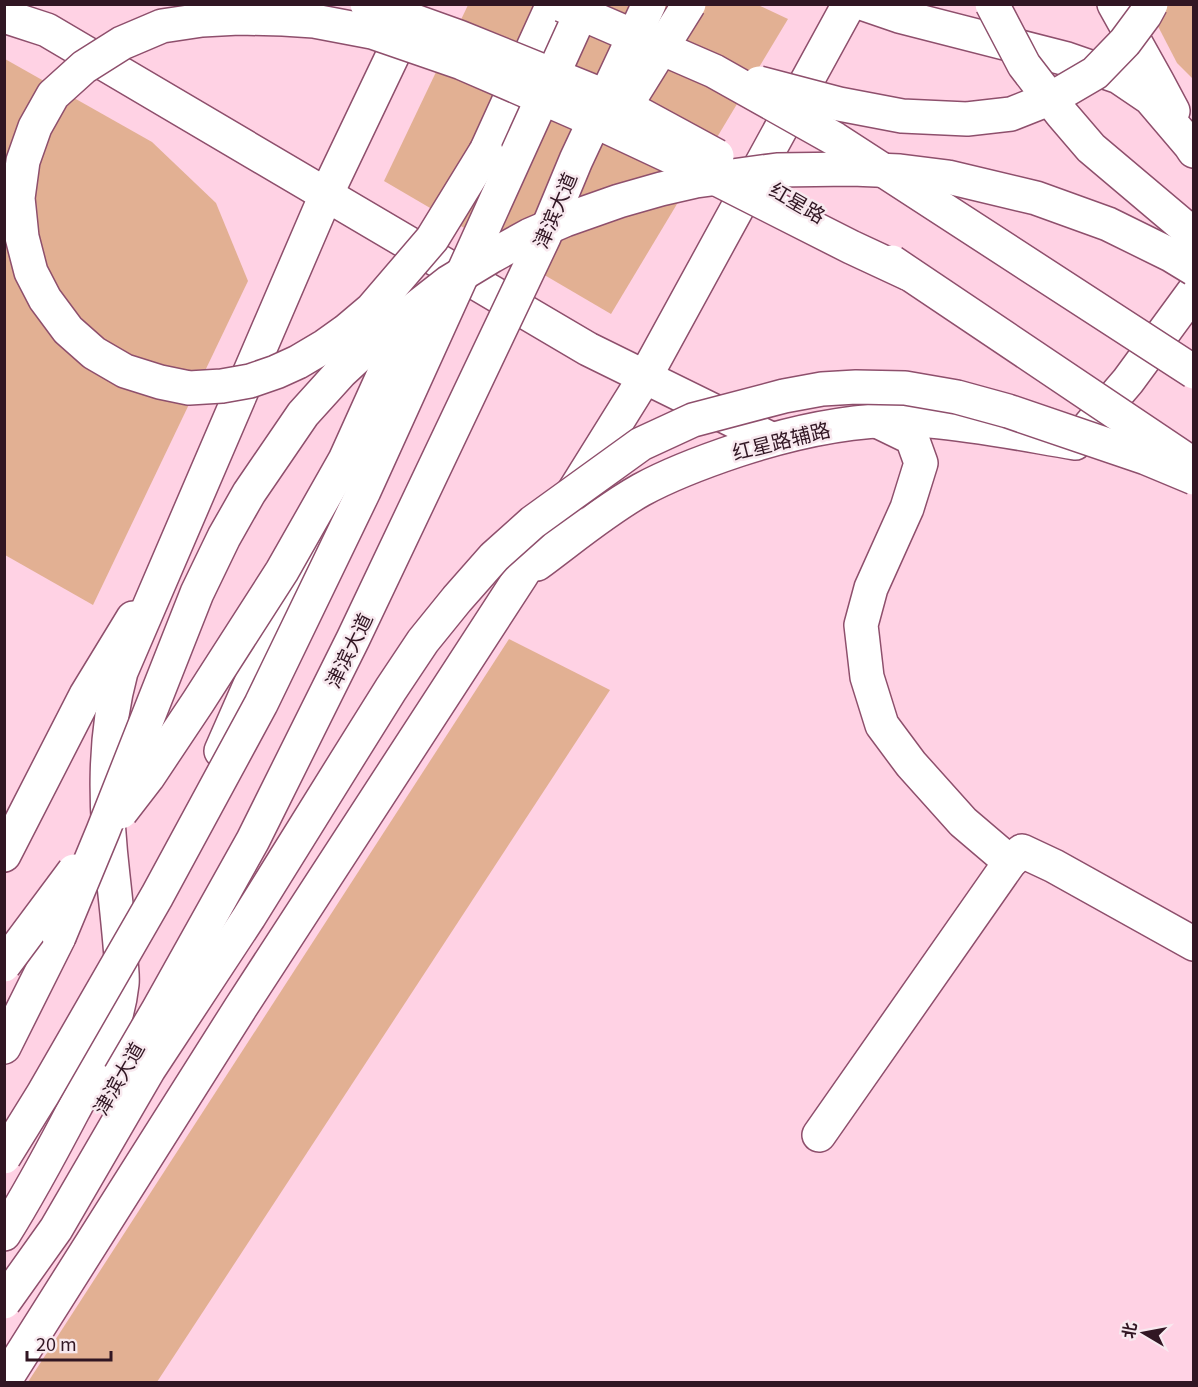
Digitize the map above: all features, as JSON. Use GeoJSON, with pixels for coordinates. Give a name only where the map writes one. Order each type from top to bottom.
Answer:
{"type":"FeatureCollection","features":[{"type":"Feature","properties":{"kind":"main road","name":"红星路"},"geometry":{"type":"LineString","coordinates":[[367,4],[459,37],[612,99],[709,151],[845,230],[1194,465]]}},
{"type":"Feature","properties":{"kind":"main road"},"geometry":{"type":"LineString","coordinates":[[4,1234],[39,1175],[102,1055],[116,1018],[122,982],[117,909],[108,837],[108,767],[111,717],[121,672],[326,195],[417,4]]}},
{"type":"Feature","properties":{"kind":"main road"},"geometry":{"type":"LineString","coordinates":[[157,896],[300,571],[345,460],[553,4]]}},
{"type":"Feature","properties":{"kind":"main road"},"geometry":{"type":"LineString","coordinates":[[560,4],[714,71],[835,139],[1194,372]]}},
{"type":"Feature","properties":{"kind":"main road"},"geometry":{"type":"LineString","coordinates":[[4,1157],[157,896],[261,704],[353,512],[585,4]]}},
{"type":"Feature","properties":{"kind":"main road","name":"津滨大道"},"geometry":{"type":"LineString","coordinates":[[4,1274],[159,1010],[253,840],[354,639],[544,237],[576,160],[649,4]]}},
{"type":"Feature","properties":{"kind":"main road"},"geometry":{"type":"LineString","coordinates":[[544,237],[689,4]]}},
{"type":"Feature","properties":{"kind":"main road"},"geometry":{"type":"LineString","coordinates":[[4,1382],[234,1017],[522,576],[645,377],[849,4]]}},
{"type":"Feature","properties":{"kind":"main road"},"geometry":{"type":"LineString","coordinates":[[864,4],[899,16],[1067,59],[1119,76],[1150,98],[1192,148]]}},
{"type":"Feature","properties":{"kind":"main road"},"geometry":{"type":"LineString","coordinates":[[992,4],[1024,65],[1091,148],[1194,235]]}},
{"type":"Feature","properties":{"kind":"main road"},"geometry":{"type":"LineString","coordinates":[[1114,4],[1192,148]]}},
{"type":"Feature","properties":{"kind":"main road"},"geometry":{"type":"LineString","coordinates":[[714,71],[839,104],[902,116],[967,120],[1011,114],[1054,98],[1095,74],[1125,42],[1145,15],[1150,4]]}},
{"type":"Feature","properties":{"kind":"main road"},"geometry":{"type":"LineString","coordinates":[[4,16],[47,30],[588,349],[771,439]]}},
{"type":"Feature","properties":{"kind":"main road"},"geometry":{"type":"LineString","coordinates":[[486,151],[432,239],[372,309],[346,331],[298,362],[276,372],[240,383],[189,387],[160,382],[124,371],[94,353],[68,330],[45,299],[31,272],[22,237],[18,198],[23,161],[35,127],[54,95],[84,67],[122,43],[162,26],[202,20],[283,19],[314,21],[372,32],[462,63],[584,116],[697,169],[909,274]]}},
{"type":"Feature","properties":{"kind":"main road"},"geometry":{"type":"LineString","coordinates":[[4,1047],[59,937],[197,593],[224,537],[249,493],[303,414],[341,372],[380,336],[449,282],[530,235],[619,201],[696,182],[797,169],[900,171],[948,177],[1036,198],[1108,224],[1194,269]]}},
{"type":"Feature","properties":{"kind":"main road","name":"红星路辅路"},"geometry":{"type":"LineString","coordinates":[[522,576],[598,518],[641,490],[698,463],[771,439],[841,425],[877,421],[929,421],[1001,430],[1075,443],[1128,381],[1194,291]]}},
{"type":"Feature","properties":{"kind":"main road"},"geometry":{"type":"LineString","coordinates":[[588,349],[606,351],[641,345],[674,323]]}},
{"type":"Feature","properties":{"kind":"main road"},"geometry":{"type":"LineString","coordinates":[[4,1302],[56,1229],[149,1069],[249,917],[423,641],[494,557],[533,522],[642,444],[693,420],[784,396],[856,387],[905,388],[957,397],[1008,411],[1146,458],[1194,478]]}},
{"type":"Feature","properties":{"kind":"main road"},"geometry":{"type":"LineString","coordinates":[[877,421],[912,438],[921,463],[907,508],[870,588],[861,625],[867,677],[882,725],[910,764],[963,822],[1010,862]]}},
{"type":"Feature","properties":{"kind":"main road"},"geometry":{"type":"LineString","coordinates":[[4,964],[56,893],[148,777],[282,571],[345,460]]}},
{"type":"Feature","properties":{"kind":"main road"},"geometry":{"type":"LineString","coordinates":[[4,855],[86,695],[174,549]]}},
{"type":"Feature","properties":{"kind":"main road"},"geometry":{"type":"LineString","coordinates":[[819,1135],[1010,862],[1023,851],[1194,944]]}},
{"type":"Feature","properties":{"kind":"shaded area"},"geometry":{"type":"Polygon","coordinates":[[[468,5],[758,5],[788,19],[611,314],[384,181],[468,5]]]}},
{"type":"Feature","properties":{"kind":"shaded area"},"geometry":{"type":"Polygon","coordinates":[[[1147,5],[1193,5],[1193,79],[1177,63],[1147,5]]]}},
{"type":"Feature","properties":{"kind":"shaded area"},"geometry":{"type":"Polygon","coordinates":[[[5,59],[152,142],[216,203],[248,281],[93,605],[5,555],[5,59]]]}},
{"type":"Feature","properties":{"kind":"shaded area"},"geometry":{"type":"Polygon","coordinates":[[[509,639],[610,690],[157,1382],[28,1382],[509,639]]]}}]}
